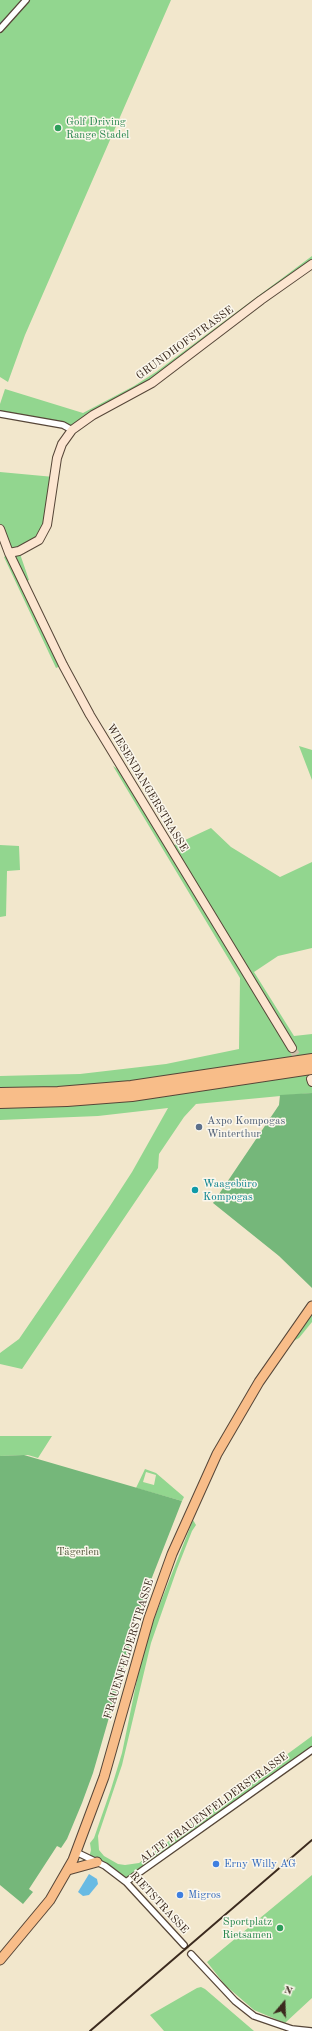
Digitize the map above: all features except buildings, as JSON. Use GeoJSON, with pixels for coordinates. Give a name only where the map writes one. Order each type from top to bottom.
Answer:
{"type":"FeatureCollection","features":[{"type":"Feature","properties":{"kind":"highway"},"geometry":{"type":"LineString","coordinates":[[0,1093],[66,1091],[131,1086],[311,1059]]}},
{"type":"Feature","properties":{"kind":"highway"},"geometry":{"type":"LineString","coordinates":[[0,1103],[67,1101],[132,1096],[312,1077]]}},
{"type":"Feature","properties":{"kind":"main road","name":"GRUNDHOFSTRASSE"},"geometry":{"type":"LineString","coordinates":[[9,553],[19,551],[39,540],[47,525],[57,458],[62,444],[72,430],[93,415],[152,384],[261,300],[312,264]]}},
{"type":"Feature","properties":{"kind":"main road","name":"WIESENDANGERSTRASSE"},"geometry":{"type":"LineString","coordinates":[[0,529],[9,553],[63,665],[90,715],[292,1048]]}},
{"type":"Feature","properties":{"kind":"main road","name":"FRAUENFELDERSTRASSE"},"geometry":{"type":"LineString","coordinates":[[0,1960],[43,1909],[68,1870],[104,1777],[146,1625],[172,1554],[218,1454],[259,1382],[312,1306]]}},
{"type":"Feature","properties":{"kind":"main road"},"geometry":{"type":"LineString","coordinates":[[68,1870],[97,1862]]}},
{"type":"Feature","properties":{"kind":"street"},"geometry":{"type":"LineString","coordinates":[[0,29],[26,0]]}},
{"type":"Feature","properties":{"kind":"street"},"geometry":{"type":"LineString","coordinates":[[0,414],[63,425],[72,430]]}},
{"type":"Feature","properties":{"kind":"street","name":"ALTE FRAUENFELDERSTRASSE"},"geometry":{"type":"LineString","coordinates":[[126,1882],[312,1750]]}},
{"type":"Feature","properties":{"kind":"street","name":"RIETSTRASSE"},"geometry":{"type":"LineString","coordinates":[[76,1852],[97,1862],[126,1882],[184,1945]]}},
{"type":"Feature","properties":{"kind":"street"},"geometry":{"type":"LineString","coordinates":[[191,1954],[235,2001],[254,2016],[292,2029],[311,2031]]}},
{"type":"Feature","properties":{"kind":"green space"},"geometry":{"type":"Polygon","coordinates":[[[0,0],[171,0],[25,335],[8,382],[0,377],[0,0]]]}},
{"type":"Feature","properties":{"kind":"green space"},"geometry":{"type":"Polygon","coordinates":[[[312,256],[312,264],[189,355],[72,430],[0,414],[0,404],[5,389],[83,413],[134,386],[156,372],[312,256]]]}},
{"type":"Feature","properties":{"kind":"green space"},"geometry":{"type":"Polygon","coordinates":[[[0,472],[54,477],[50,507],[39,540],[19,551],[29,580],[24,583],[63,665],[56,668],[4,557],[9,553],[0,529],[0,472]]]}},
{"type":"Feature","properties":{"kind":"green space"},"geometry":{"type":"Polygon","coordinates":[[[299,746],[312,750],[312,780],[299,746]]]}},
{"type":"Feature","properties":{"kind":"green space"},"geometry":{"type":"Polygon","coordinates":[[[113,766],[125,774],[170,847],[211,828],[231,847],[280,877],[312,862],[312,948],[278,956],[254,972],[294,1036],[312,1034],[312,1093],[196,1104],[184,1117],[159,1154],[158,1168],[22,1369],[0,1364],[0,1353],[19,1339],[132,1172],[168,1108],[98,1116],[0,1120],[0,1076],[80,1074],[166,1064],[239,1049],[240,978],[113,766]]]}},
{"type":"Feature","properties":{"kind":"green space"},"geometry":{"type":"Polygon","coordinates":[[[0,845],[19,846],[20,870],[7,871],[6,916],[0,917],[0,845]]]}},
{"type":"Feature","properties":{"kind":"green space"},"geometry":{"type":"Polygon","coordinates":[[[312,1093],[312,1288],[279,1256],[213,1203],[279,1105],[280,1095],[312,1093]]]}},
{"type":"Feature","properties":{"kind":"green space"},"geometry":{"type":"Polygon","coordinates":[[[312,1306],[312,1322],[299,1338],[284,1346],[312,1306]]]}},
{"type":"Feature","properties":{"kind":"green space"},"geometry":{"type":"Polygon","coordinates":[[[0,1436],[52,1436],[38,1458],[28,1455],[0,1456],[0,1436]]]}},
{"type":"Feature","properties":{"kind":"green space","name":"Tägerlen"},"geometry":{"type":"Polygon","coordinates":[[[24,1455],[182,1501],[142,1603],[93,1773],[82,1803],[67,1839],[61,1848],[57,1846],[29,1889],[33,1892],[23,1904],[0,1885],[0,1456],[24,1455]]]}},
{"type":"Feature","properties":{"kind":"green space"},"geometry":{"type":"Polygon","coordinates":[[[145,1469],[156,1473],[184,1497],[182,1501],[136,1488],[145,1469]],[[146,1472],[143,1482],[154,1485],[156,1475],[146,1472]]]}},
{"type":"Feature","properties":{"kind":"green space"},"geometry":{"type":"Polygon","coordinates":[[[193,1520],[196,1525],[192,1531],[177,1569],[151,1643],[122,1765],[98,1836],[99,1850],[104,1856],[118,1864],[125,1865],[139,1863],[312,1736],[312,1750],[126,1882],[89,1858],[91,1850],[90,1843],[94,1838],[122,1753],[140,1665],[154,1619],[193,1520]]]}},
{"type":"Feature","properties":{"kind":"green space","name":"Sportplatz Rietsamen"},"geometry":{"type":"Polygon","coordinates":[[[312,1875],[312,1998],[285,2023],[254,2010],[225,1985],[207,1962],[312,1875]]]}},
{"type":"Feature","properties":{"kind":"green space"},"geometry":{"type":"Polygon","coordinates":[[[201,1987],[254,2031],[164,2031],[150,2015],[201,1987]]]}},
{"type":"Feature","properties":{"kind":"water"},"geometry":{"type":"Polygon","coordinates":[[[89,1874],[97,1879],[98,1884],[89,1895],[83,1896],[78,1892],[89,1874]]]}},
{"type":"Feature","properties":{"kind":"waterway"},"geometry":{"type":"LineString","coordinates":[[0,24],[7,18]]}},
{"type":"Feature","properties":{"kind":"tunnel"},"geometry":{"type":"LineString","coordinates":[[292,1048],[302,1065]]}},
{"type":"Feature","properties":{"kind":"tunnel"},"geometry":{"type":"LineString","coordinates":[[184,1945],[191,1954]]}},
{"type":"Feature","properties":{"kind":"railway"},"geometry":{"type":"LineString","coordinates":[[90,2031],[312,1840]]}},
{"type":"Feature","properties":{"kind":"place","name":"Golf Driving Range Stadel"},"geometry":{"type":"Point","coordinates":[58,128]}},
{"type":"Feature","properties":{"kind":"place","name":"Axpo Kompogas Winterthur"},"geometry":{"type":"Point","coordinates":[199,1127]}},
{"type":"Feature","properties":{"kind":"place","name":"Waagebüro Kompogas"},"geometry":{"type":"Point","coordinates":[195,1190]}},
{"type":"Feature","properties":{"kind":"place","name":"Erny Willy AG"},"geometry":{"type":"Point","coordinates":[216,1864]}},
{"type":"Feature","properties":{"kind":"place","name":"Migros"},"geometry":{"type":"Point","coordinates":[180,1895]}},
{"type":"Feature","properties":{"kind":"place","name":"Sportplatz Rietsamen"},"geometry":{"type":"Point","coordinates":[280,1928]}}]}
